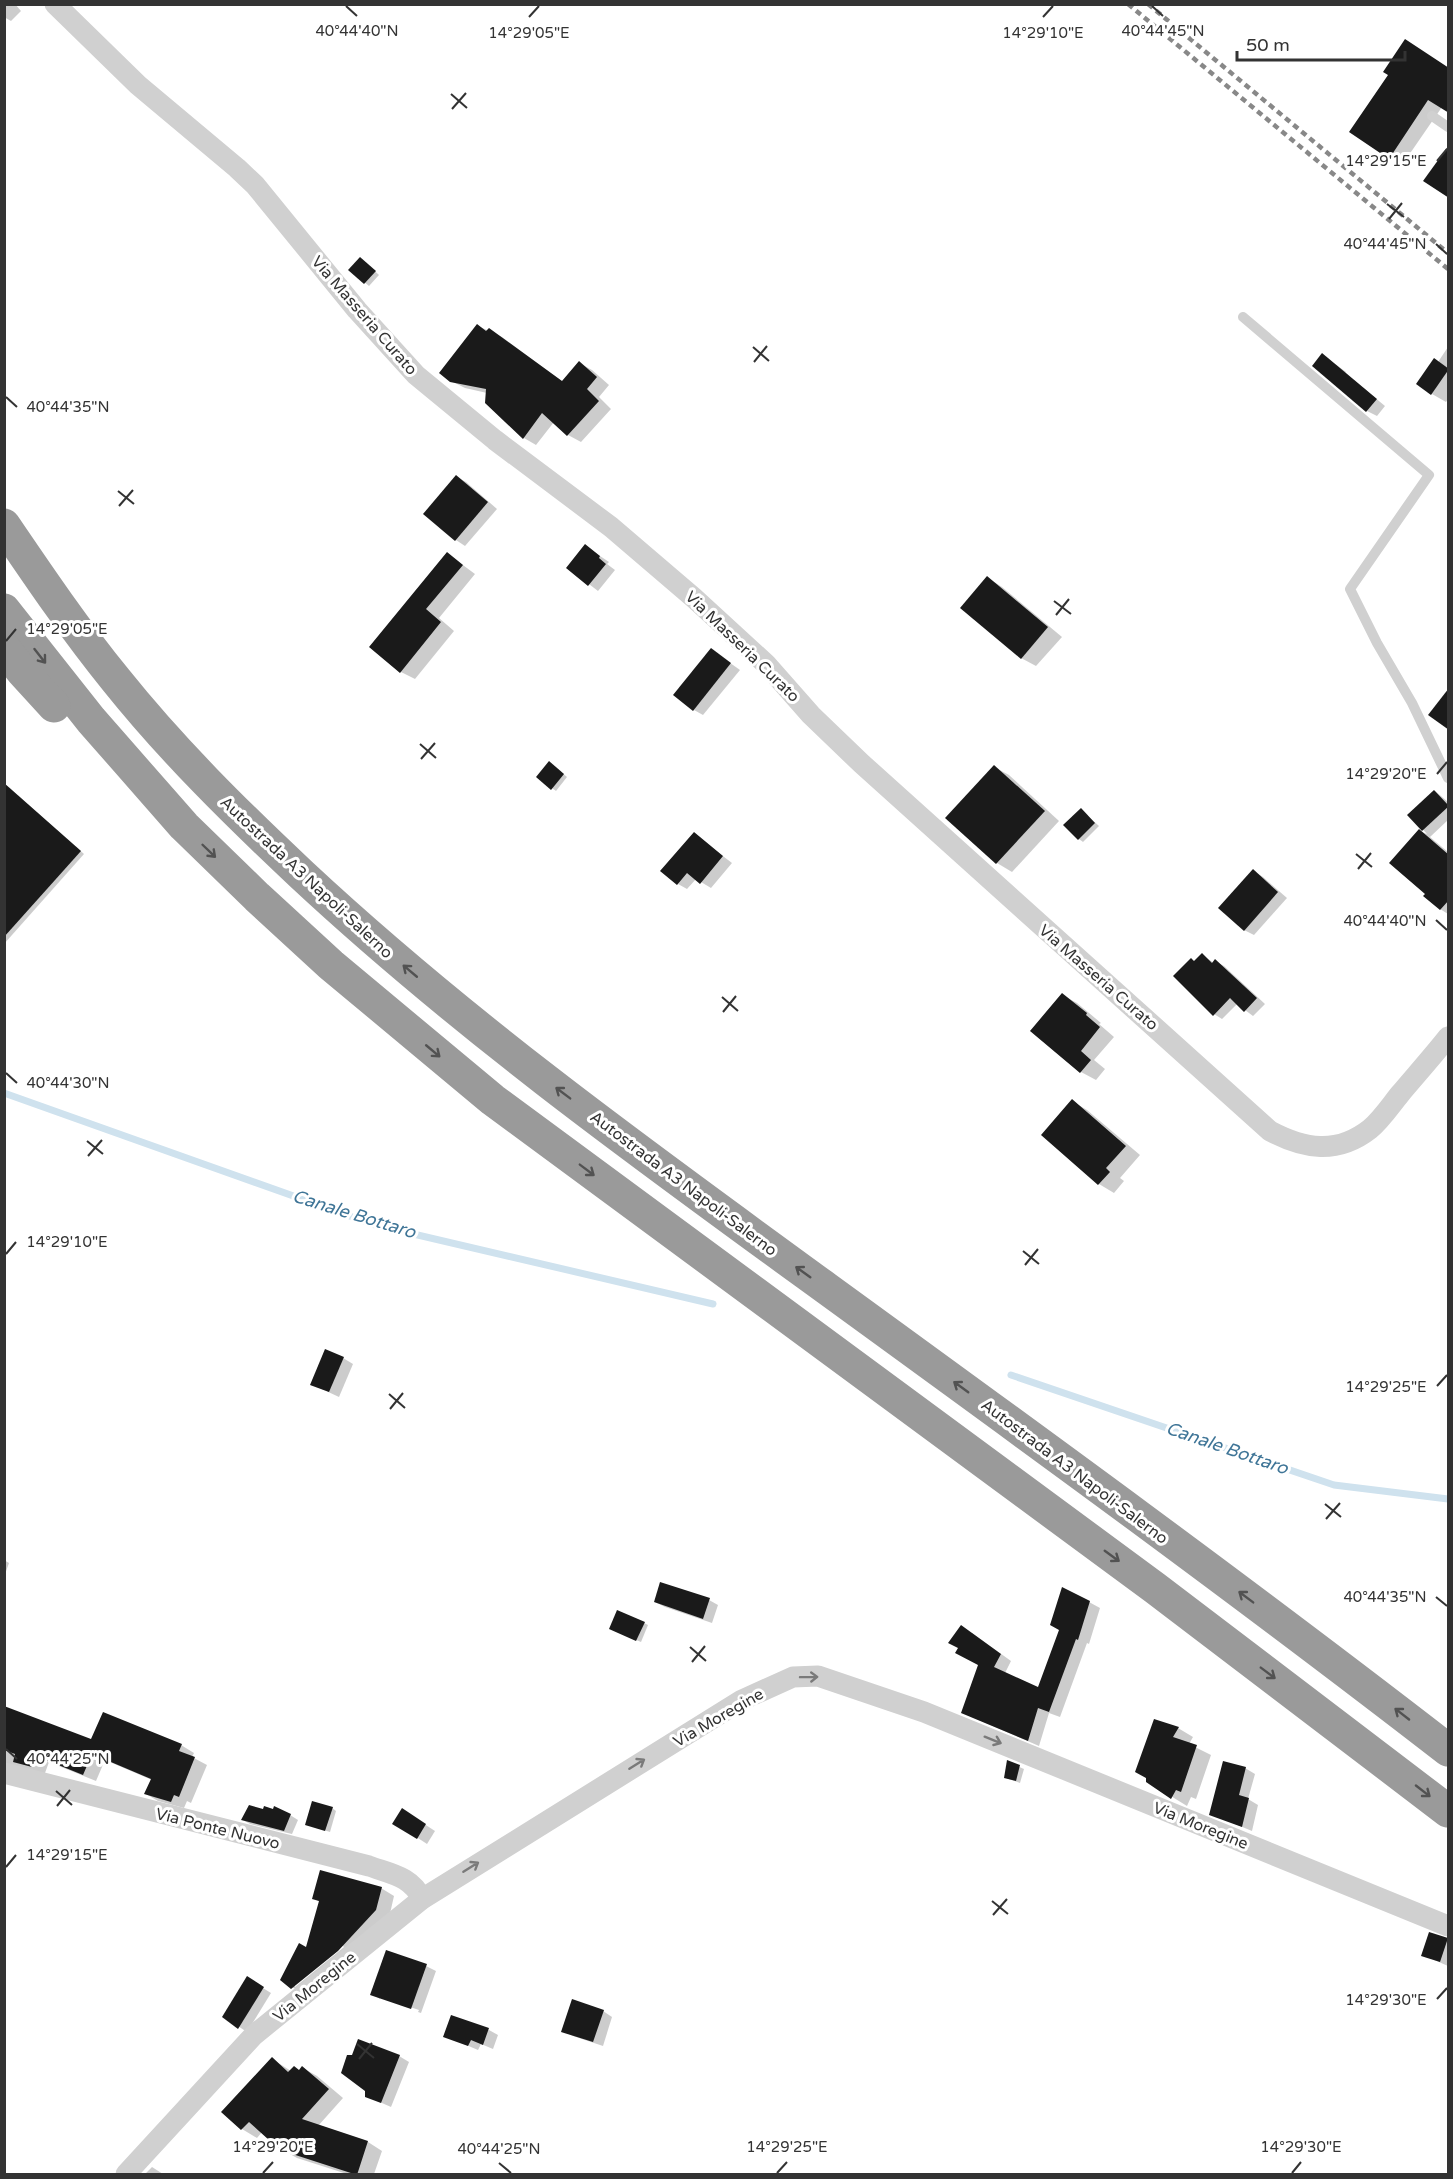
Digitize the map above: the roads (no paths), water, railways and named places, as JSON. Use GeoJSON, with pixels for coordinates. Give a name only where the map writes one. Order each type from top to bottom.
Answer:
{"type":"FeatureCollection","features":[{"type":"Feature","properties":{"kind":"highway","name":"Autostrada A3 Napoli-Salerno"},"geometry":{"type":"LineString","coordinates":[[4,525],[116,681],[223,799],[359,928],[459,1012],[676,1179],[987,1406],[1449,1750]]}},
{"type":"Feature","properties":{"kind":"highway"},"geometry":{"type":"LineString","coordinates":[[4,610],[91,720],[184,826]]}},
{"type":"Feature","properties":{"kind":"highway"},"geometry":{"type":"LineString","coordinates":[[4,648],[22,671],[92,747],[184,826],[331,965],[493,1100],[1155,1588],[1449,1811]]}},
{"type":"Feature","properties":{"kind":"street","name":"Via Masseria Curato"},"geometry":{"type":"LineString","coordinates":[[55,4],[138,85],[255,185],[357,310],[416,375],[495,440],[611,527],[694,598],[766,664],[811,715],[871,772],[1270,1131],[1291,1142],[1311,1147],[1332,1146],[1351,1139],[1370,1129],[1449,1037]]}},
{"type":"Feature","properties":{"kind":"street","name":"Via Moregine"},"geometry":{"type":"LineString","coordinates":[[126,2175],[254,2035],[422,1899],[742,1700],[793,1677],[818,1676],[924,1712],[1449,1926]]}},
{"type":"Feature","properties":{"kind":"street","name":"Via Ponte Nuovo"},"geometry":{"type":"LineString","coordinates":[[4,1773],[369,1866],[409,1881],[418,1890],[422,1899]]}},
{"type":"Feature","properties":{"kind":"lane"},"geometry":{"type":"LineString","coordinates":[[1432,117],[1449,127]]}},
{"type":"Feature","properties":{"kind":"lane"},"geometry":{"type":"LineString","coordinates":[[1243,317],[1430,476],[1350,589],[1377,643],[1412,703],[1449,778]]}},
{"type":"Feature","properties":{"kind":"waterway","name":"Canale Bottaro"},"geometry":{"type":"LineString","coordinates":[[4,1093],[375,1225],[713,1304]]}},
{"type":"Feature","properties":{"kind":"waterway","name":"Canale Bottaro"},"geometry":{"type":"LineString","coordinates":[[1011,1375],[1334,1485],[1448,1499]]}},
{"type":"Feature","properties":{"kind":"railway"},"geometry":{"type":"LineString","coordinates":[[1128,4],[1448,269]]}},
{"type":"Feature","properties":{"kind":"railway"},"geometry":{"type":"LineString","coordinates":[[1148,4],[1448,253]]}}]}
